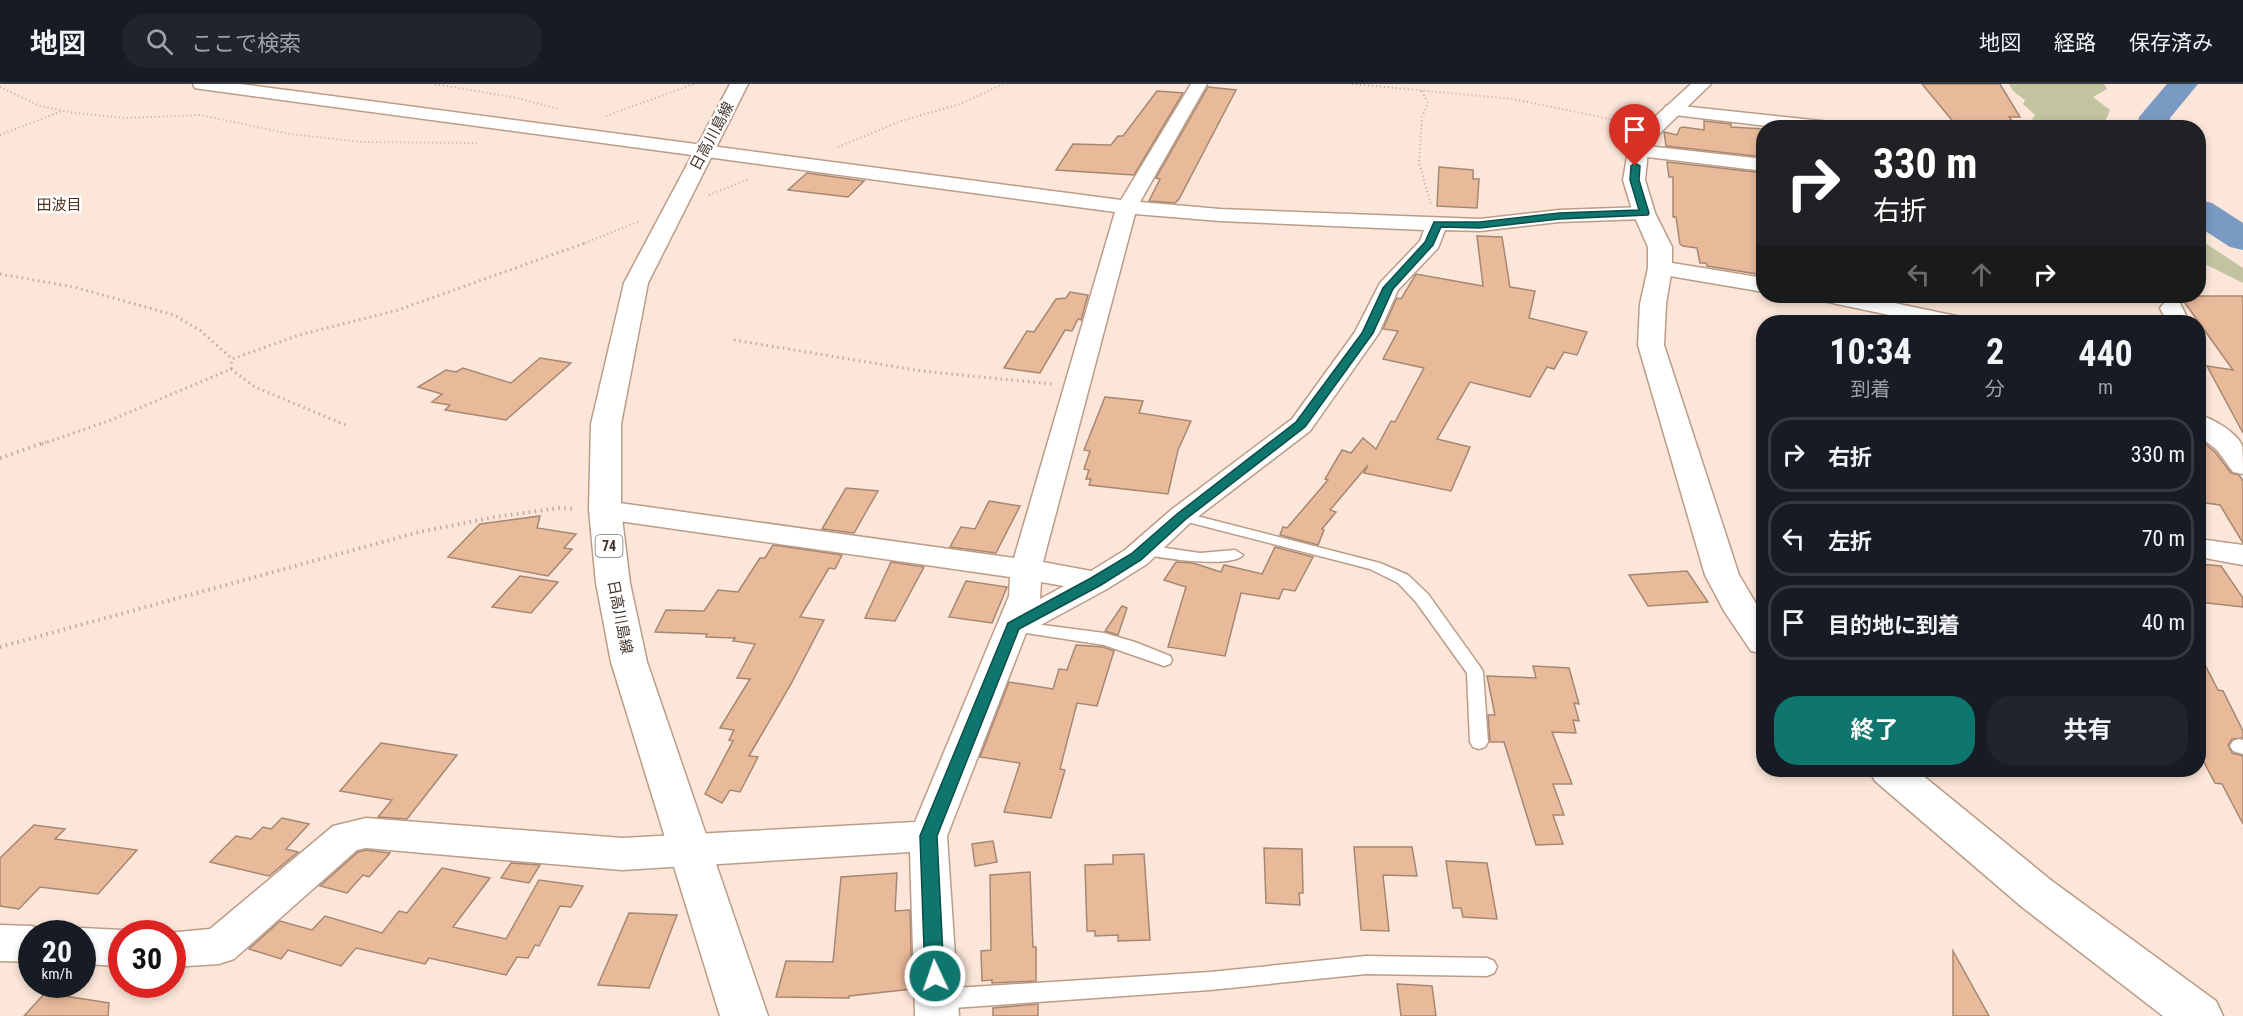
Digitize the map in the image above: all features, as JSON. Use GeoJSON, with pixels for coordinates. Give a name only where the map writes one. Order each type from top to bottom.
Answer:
{"type":"FeatureCollection","features":[{"type":"Feature","properties":{"kind":"main road","name":"日高川島線"},"geometry":{"type":"LineString","coordinates":[[739,84],[636,283],[606,424],[605,510],[613,583],[629,662],[688,850],[744,1016]]}},
{"type":"Feature","properties":{"kind":"main road"},"geometry":{"type":"LineString","coordinates":[[1702,84],[1662,120],[1638,151],[1634,180],[1644,213],[1660,247],[1660,268],[1653,304],[1651,345],[1722,575],[1741,610],[1756,631]]}},
{"type":"Feature","properties":{"kind":"main road"},"geometry":{"type":"LineString","coordinates":[[1897,777],[2037,894],[2199,1016]]}},
{"type":"Feature","properties":{"kind":"street"},"geometry":{"type":"LineString","coordinates":[[201,84],[569,129],[704,150],[1127,207],[1220,215],[1480,225],[1559,216],[1644,213]]}},
{"type":"Feature","properties":{"kind":"street"},"geometry":{"type":"LineString","coordinates":[[937,1008],[928,836],[1025,596],[1026,569],[1127,207],[1199,84]]}},
{"type":"Feature","properties":{"kind":"street"},"geometry":{"type":"LineString","coordinates":[[1662,120],[1756,124]]}},
{"type":"Feature","properties":{"kind":"street"},"geometry":{"type":"LineString","coordinates":[[1638,151],[1756,164]]}},
{"type":"Feature","properties":{"kind":"street"},"geometry":{"type":"LineString","coordinates":[[1013,626],[1096,582],[1144,550],[1181,516],[1300,425],[1367,333],[1388,288],[1430,243],[1437,224]]}},
{"type":"Feature","properties":{"kind":"street"},"geometry":{"type":"LineString","coordinates":[[1660,268],[1756,284]]}},
{"type":"Feature","properties":{"kind":"street"},"geometry":{"type":"LineString","coordinates":[[1864,303],[1920,315]]}},
{"type":"Feature","properties":{"kind":"street"},"geometry":{"type":"LineString","coordinates":[[2206,427],[2235,445],[2243,466]]}},
{"type":"Feature","properties":{"kind":"street"},"geometry":{"type":"LineString","coordinates":[[605,510],[1026,569],[1096,582]]}},
{"type":"Feature","properties":{"kind":"street"},"geometry":{"type":"LineString","coordinates":[[2206,549],[2243,555]]}},
{"type":"Feature","properties":{"kind":"street"},"geometry":{"type":"LineString","coordinates":[[186,949],[219,946],[346,837],[366,833],[622,854],[928,836]]}},
{"type":"Feature","properties":{"kind":"street"},"geometry":{"type":"LineString","coordinates":[[0,943],[18,944]]}},
{"type":"Feature","properties":{"kind":"lane"},"geometry":{"type":"LineString","coordinates":[[1181,516],[1375,566],[1403,579],[1422,597],[1475,672],[1479,742]]}},
{"type":"Feature","properties":{"kind":"lane"},"geometry":{"type":"LineString","coordinates":[[1144,550],[1200,558],[1235,555]]}},
{"type":"Feature","properties":{"kind":"lane"},"geometry":{"type":"LineString","coordinates":[[1013,626],[1104,639],[1164,660]]}},
{"type":"Feature","properties":{"kind":"lane"},"geometry":{"type":"LineString","coordinates":[[937,1008],[1366,964],[1487,967]]}},
{"type":"Feature","properties":{"kind":"path"},"geometry":{"type":"LineString","coordinates":[[435,84],[540,103],[570,114],[580,121],[569,129]]}},
{"type":"Feature","properties":{"kind":"path"},"geometry":{"type":"LineString","coordinates":[[569,129],[694,84]]}},
{"type":"Feature","properties":{"kind":"path"},"geometry":{"type":"LineString","coordinates":[[1352,84],[1513,99],[1662,120]]}},
{"type":"Feature","properties":{"kind":"path"},"geometry":{"type":"LineString","coordinates":[[0,87],[40,106],[63,111],[125,118],[201,115],[290,134],[362,142],[487,143]]}},
{"type":"Feature","properties":{"kind":"path"},"geometry":{"type":"LineString","coordinates":[[1422,91],[1428,103],[1422,111],[1420,122],[1422,140],[1419,169],[1430,193],[1432,217],[1437,224]]}},
{"type":"Feature","properties":{"kind":"path"},"geometry":{"type":"LineString","coordinates":[[0,135],[63,111]]}},
{"type":"Feature","properties":{"kind":"path"},"geometry":{"type":"LineString","coordinates":[[232,359],[299,335],[398,310],[573,248],[675,207]]}},
{"type":"Feature","properties":{"kind":"path"},"geometry":{"type":"LineString","coordinates":[[0,274],[74,287],[174,315],[201,331],[232,359]]}},
{"type":"Feature","properties":{"kind":"path"},"geometry":{"type":"LineString","coordinates":[[734,340],[921,371],[1076,386]]}},
{"type":"Feature","properties":{"kind":"path"},"geometry":{"type":"LineString","coordinates":[[231,369],[232,359]]}},
{"type":"Feature","properties":{"kind":"path"},"geometry":{"type":"LineString","coordinates":[[231,369],[255,387],[348,426]]}},
{"type":"Feature","properties":{"kind":"path"},"geometry":{"type":"LineString","coordinates":[[0,458],[111,420],[231,369]]}},
{"type":"Feature","properties":{"kind":"path"},"geometry":{"type":"LineString","coordinates":[[0,647],[419,532],[559,508],[605,510]]}},
{"type":"Feature","properties":{"kind":"green space"},"geometry":{"type":"Polygon","coordinates":[[[2009,84],[2104,84],[2107,89],[2093,97],[2110,110],[2106,120],[2032,120],[2035,115],[2023,104],[2025,100],[2013,91],[2009,84]]]}},
{"type":"Feature","properties":{"kind":"green space"},"geometry":{"type":"Polygon","coordinates":[[[2206,244],[2243,268],[2243,283],[2206,264],[2206,244]]]}},
{"type":"Feature","properties":{"kind":"building"},"geometry":{"type":"Polygon","coordinates":[[[1922,84],[2000,84],[2020,117],[2009,117],[2011,120],[1952,120],[1922,84]]]}},
{"type":"Feature","properties":{"kind":"building"},"geometry":{"type":"Polygon","coordinates":[[[1208,87],[1236,90],[1179,199],[1175,203],[1149,201],[1160,179],[1156,178],[1208,87]]]}},
{"type":"Feature","properties":{"kind":"building"},"geometry":{"type":"Polygon","coordinates":[[[1157,91],[1183,93],[1134,175],[1056,170],[1073,144],[1111,145],[1118,136],[1123,136],[1157,91]]]}},
{"type":"Feature","properties":{"kind":"building"},"geometry":{"type":"Polygon","coordinates":[[[1704,121],[1731,124],[1731,127],[1756,129],[1756,156],[1666,146],[1664,132],[1677,135],[1683,127],[1704,130],[1704,121]]]}},
{"type":"Feature","properties":{"kind":"building"},"geometry":{"type":"Polygon","coordinates":[[[1667,162],[1756,172],[1756,274],[1707,266],[1706,263],[1700,263],[1697,248],[1680,244],[1676,217],[1673,217],[1673,177],[1669,177],[1667,162]]]}},
{"type":"Feature","properties":{"kind":"building"},"geometry":{"type":"Polygon","coordinates":[[[1439,167],[1473,170],[1473,179],[1479,179],[1477,208],[1437,206],[1439,167]]]}},
{"type":"Feature","properties":{"kind":"building"},"geometry":{"type":"Polygon","coordinates":[[[807,173],[864,181],[848,197],[788,190],[807,173]]]}},
{"type":"Feature","properties":{"kind":"building"},"geometry":{"type":"Polygon","coordinates":[[[1477,236],[1502,237],[1510,287],[1535,291],[1529,318],[1587,332],[1577,355],[1564,352],[1554,369],[1547,367],[1530,397],[1470,382],[1437,439],[1470,447],[1451,491],[1364,473],[1368,465],[1330,510],[1336,512],[1322,529],[1324,530],[1318,545],[1280,535],[1283,527],[1287,528],[1328,480],[1325,479],[1342,450],[1351,453],[1363,438],[1376,449],[1391,421],[1395,422],[1424,368],[1383,359],[1398,331],[1383,329],[1397,298],[1401,299],[1416,274],[1483,286],[1477,236]]]}},
{"type":"Feature","properties":{"kind":"building"},"geometry":{"type":"Polygon","coordinates":[[[1070,292],[1088,295],[1081,320],[1078,319],[1072,331],[1065,330],[1040,373],[1004,368],[1027,331],[1034,332],[1056,299],[1066,298],[1070,292]]]}},
{"type":"Feature","properties":{"kind":"building"},"geometry":{"type":"Polygon","coordinates":[[[2206,296],[2243,296],[2243,433],[2207,366],[2233,370],[2206,332],[2206,315],[2194,315],[2185,303],[2206,303],[2206,296]]]}},
{"type":"Feature","properties":{"kind":"building"},"geometry":{"type":"Polygon","coordinates":[[[540,358],[571,363],[506,420],[445,410],[450,405],[432,402],[442,394],[418,387],[446,370],[456,372],[463,368],[511,383],[540,358]]]}},
{"type":"Feature","properties":{"kind":"building"},"geometry":{"type":"Polygon","coordinates":[[[1105,397],[1143,401],[1139,413],[1191,421],[1178,450],[1168,494],[1089,485],[1091,479],[1086,479],[1089,470],[1084,469],[1090,451],[1084,450],[1105,397]]]}},
{"type":"Feature","properties":{"kind":"building"},"geometry":{"type":"Polygon","coordinates":[[[2206,445],[2215,452],[2231,473],[2239,475],[2243,481],[2243,543],[2220,505],[2206,503],[2206,445]]]}},
{"type":"Feature","properties":{"kind":"building"},"geometry":{"type":"Polygon","coordinates":[[[846,488],[878,491],[854,533],[822,529],[846,488]]]}},
{"type":"Feature","properties":{"kind":"building"},"geometry":{"type":"Polygon","coordinates":[[[989,501],[1020,506],[996,553],[950,547],[961,527],[975,529],[989,501]]]}},
{"type":"Feature","properties":{"kind":"building"},"geometry":{"type":"Polygon","coordinates":[[[540,516],[537,528],[576,534],[564,548],[572,549],[548,576],[448,557],[480,524],[540,516]]]}},
{"type":"Feature","properties":{"kind":"building"},"geometry":{"type":"Polygon","coordinates":[[[773,545],[842,555],[835,569],[829,568],[800,617],[824,620],[791,684],[749,756],[758,757],[740,792],[730,790],[722,803],[705,794],[733,741],[729,740],[734,730],[720,728],[750,679],[737,678],[755,644],[733,641],[735,638],[706,637],[707,634],[655,632],[666,610],[704,611],[718,590],[738,592],[760,558],[765,558],[773,545]]]}},
{"type":"Feature","properties":{"kind":"building"},"geometry":{"type":"Polygon","coordinates":[[[1275,547],[1313,557],[1295,591],[1283,589],[1279,599],[1241,593],[1225,656],[1168,647],[1186,587],[1164,580],[1176,562],[1193,563],[1221,572],[1224,565],[1262,574],[1275,547]]]}},
{"type":"Feature","properties":{"kind":"building"},"geometry":{"type":"Polygon","coordinates":[[[891,562],[924,567],[895,621],[865,618],[891,562]]]}},
{"type":"Feature","properties":{"kind":"building"},"geometry":{"type":"Polygon","coordinates":[[[2206,565],[2221,566],[2243,598],[2243,607],[2206,603],[2206,565]]]}},
{"type":"Feature","properties":{"kind":"building"},"geometry":{"type":"Polygon","coordinates":[[[1687,571],[1708,602],[1648,606],[1629,575],[1687,571]]]}},
{"type":"Feature","properties":{"kind":"building"},"geometry":{"type":"Polygon","coordinates":[[[520,576],[558,582],[531,613],[492,607],[520,576]]]}},
{"type":"Feature","properties":{"kind":"building"},"geometry":{"type":"Polygon","coordinates":[[[966,581],[1007,587],[992,623],[949,617],[966,581]]]}},
{"type":"Feature","properties":{"kind":"building"},"geometry":{"type":"Polygon","coordinates":[[[1122,606],[1127,608],[1118,635],[1105,631],[1122,606]]]}},
{"type":"Feature","properties":{"kind":"building"},"geometry":{"type":"Polygon","coordinates":[[[1076,645],[1103,647],[1114,651],[1097,706],[1077,703],[1060,769],[1065,770],[1051,818],[1004,812],[1020,763],[980,757],[1009,682],[1053,689],[1059,669],[1067,670],[1076,645]]]}},
{"type":"Feature","properties":{"kind":"building"},"geometry":{"type":"Polygon","coordinates":[[[1533,666],[1569,668],[1579,704],[1574,703],[1579,721],[1573,720],[1576,733],[1552,732],[1572,784],[1553,784],[1564,815],[1553,815],[1563,844],[1536,845],[1504,742],[1490,742],[1488,715],[1495,715],[1487,676],[1536,678],[1533,666]]]}},
{"type":"Feature","properties":{"kind":"building"},"geometry":{"type":"Polygon","coordinates":[[[2206,667],[2218,690],[2223,691],[2243,731],[2243,738],[2232,739],[2228,745],[2232,753],[2243,756],[2243,824],[2222,784],[2215,783],[2206,766],[2206,667]]]}},
{"type":"Feature","properties":{"kind":"building"},"geometry":{"type":"Polygon","coordinates":[[[381,743],[457,755],[407,819],[378,817],[392,800],[340,791],[381,743]]]}},
{"type":"Feature","properties":{"kind":"building"},"geometry":{"type":"Polygon","coordinates":[[[282,818],[309,824],[286,849],[298,852],[269,876],[210,862],[236,836],[251,839],[263,827],[271,829],[282,818]]]}},
{"type":"Feature","properties":{"kind":"building"},"geometry":{"type":"Polygon","coordinates":[[[34,825],[65,829],[55,839],[137,850],[98,894],[40,887],[19,909],[0,906],[0,858],[34,825]]]}},
{"type":"Feature","properties":{"kind":"building"},"geometry":{"type":"Polygon","coordinates":[[[993,841],[997,862],[975,866],[972,844],[993,841]]]}},
{"type":"Feature","properties":{"kind":"building"},"geometry":{"type":"Polygon","coordinates":[[[1354,847],[1412,847],[1417,876],[1383,875],[1389,931],[1361,930],[1354,847]]]}},
{"type":"Feature","properties":{"kind":"building"},"geometry":{"type":"Polygon","coordinates":[[[1264,848],[1302,849],[1303,893],[1299,893],[1300,905],[1266,903],[1264,848]]]}},
{"type":"Feature","properties":{"kind":"building"},"geometry":{"type":"Polygon","coordinates":[[[366,850],[390,853],[369,877],[363,875],[347,893],[320,886],[358,852],[366,850]]]}},
{"type":"Feature","properties":{"kind":"building"},"geometry":{"type":"Polygon","coordinates":[[[1144,854],[1150,940],[1118,941],[1118,935],[1095,936],[1095,931],[1087,931],[1085,865],[1113,864],[1113,855],[1144,854]]]}},
{"type":"Feature","properties":{"kind":"building"},"geometry":{"type":"Polygon","coordinates":[[[1446,861],[1487,863],[1497,919],[1463,917],[1461,908],[1453,908],[1446,861]]]}},
{"type":"Feature","properties":{"kind":"building"},"geometry":{"type":"Polygon","coordinates":[[[511,863],[540,865],[529,883],[501,878],[511,863]]]}},
{"type":"Feature","properties":{"kind":"building"},"geometry":{"type":"Polygon","coordinates":[[[442,868],[490,878],[453,927],[506,939],[539,880],[583,886],[571,907],[560,906],[539,946],[535,945],[528,958],[517,957],[506,975],[429,958],[425,964],[356,948],[341,966],[288,950],[281,959],[249,949],[280,921],[312,930],[325,916],[382,933],[399,911],[407,913],[442,868]]]}},
{"type":"Feature","properties":{"kind":"building"},"geometry":{"type":"Polygon","coordinates":[[[1030,872],[1033,947],[1036,947],[1036,981],[992,983],[992,980],[982,981],[981,951],[991,950],[990,875],[1030,872]]]}},
{"type":"Feature","properties":{"kind":"building"},"geometry":{"type":"Polygon","coordinates":[[[897,873],[895,911],[910,910],[912,989],[849,996],[849,998],[776,997],[786,961],[833,962],[841,877],[897,873]]]}},
{"type":"Feature","properties":{"kind":"building"},"geometry":{"type":"Polygon","coordinates":[[[629,913],[677,915],[649,988],[598,985],[629,913]]]}},
{"type":"Feature","properties":{"kind":"building"},"geometry":{"type":"Polygon","coordinates":[[[1953,951],[1989,1016],[1953,1016],[1953,951]]]}},
{"type":"Feature","properties":{"kind":"building"},"geometry":{"type":"Polygon","coordinates":[[[1397,984],[1432,986],[1436,1016],[1401,1016],[1397,984]]]}},
{"type":"Feature","properties":{"kind":"building"},"geometry":{"type":"Polygon","coordinates":[[[40,998],[77,998],[109,1003],[108,1016],[24,1016],[40,998]]]}},
{"type":"Feature","properties":{"kind":"building"},"geometry":{"type":"Polygon","coordinates":[[[1038,1004],[1038,1016],[993,1016],[993,1008],[1038,1004]]]}},
{"type":"Feature","properties":{"kind":"waterway"},"geometry":{"type":"LineString","coordinates":[[2154,120],[2183,84]]}},
{"type":"Feature","properties":{"kind":"waterway"},"geometry":{"type":"LineString","coordinates":[[2206,215],[2243,239]]}},
{"type":"Feature","properties":{"kind":"district","name":"田波目"},"geometry":{"type":"Point","coordinates":[59,205]}},
{"type":"Feature","properties":{"kind":"route"},"geometry":{"type":"LineString","coordinates":[[935,976],[928,836],[1013,626],[1096,582],[1136,557],[1181,516],[1300,425],[1367,333],[1388,288],[1430,243],[1437,224],[1480,225],[1559,216],[1644,213],[1634,180],[1635,166]]}}]}
